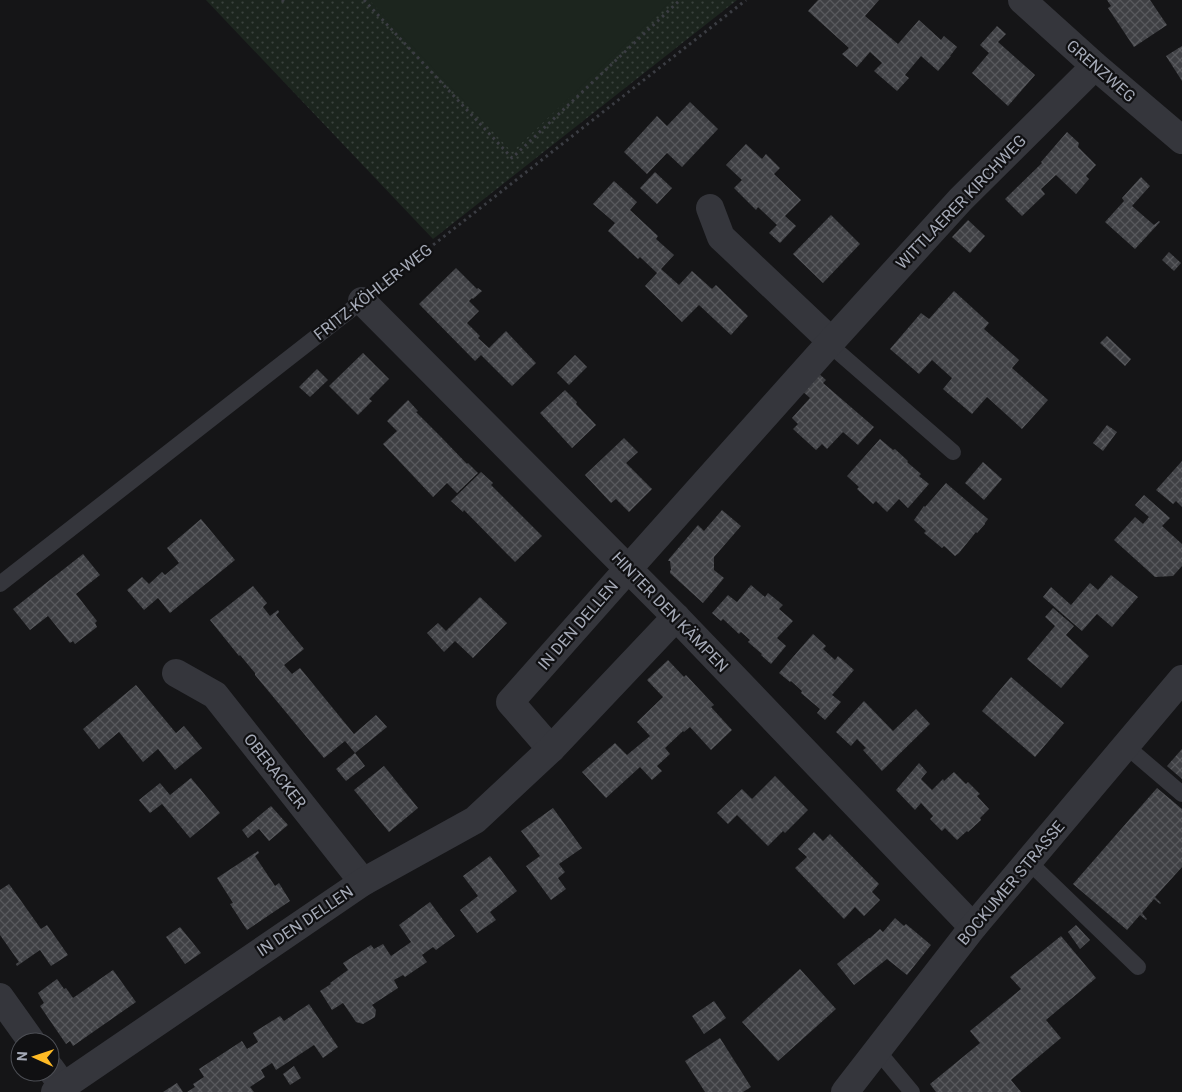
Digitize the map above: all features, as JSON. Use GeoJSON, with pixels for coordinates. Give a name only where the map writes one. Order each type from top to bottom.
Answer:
{"type":"FeatureCollection","features":[{"type":"Feature","properties":{"kind":"street","name":"GRENZWEG"},"geometry":{"type":"LineString","coordinates":[[1022,0],[1095,66],[1182,140]]}},
{"type":"Feature","properties":{"kind":"street","name":"WITTLAERER KIRCHWEG"},"geometry":{"type":"LineString","coordinates":[[628,569],[960,199],[1095,66]]}},
{"type":"Feature","properties":{"kind":"street"},"geometry":{"type":"LineString","coordinates":[[710,208],[721,237],[830,343]]}},
{"type":"Feature","properties":{"kind":"street","name":"HINTER DEN KÄMPEN"},"geometry":{"type":"LineString","coordinates":[[362,301],[676,617],[973,927]]}},
{"type":"Feature","properties":{"kind":"street","name":"IN DEN DELLEN"},"geometry":{"type":"LineString","coordinates":[[551,749],[510,702],[628,569]]}},
{"type":"Feature","properties":{"kind":"street","name":"IN DEN DELLEN"},"geometry":{"type":"LineString","coordinates":[[60,1079],[363,882],[475,820],[551,749],[676,617]]}},
{"type":"Feature","properties":{"kind":"street","name":"OBERACKER"},"geometry":{"type":"LineString","coordinates":[[176,673],[215,695],[363,882]]}},
{"type":"Feature","properties":{"kind":"street","name":"BOCKUMER STRASSE"},"geometry":{"type":"LineString","coordinates":[[845,1092],[973,927],[1182,678]]}},
{"type":"Feature","properties":{"kind":"street"},"geometry":{"type":"LineString","coordinates":[[0,996],[25,1032]]}},
{"type":"Feature","properties":{"kind":"lane","name":"FRITZ-KÖHLER-WEG"},"geometry":{"type":"LineString","coordinates":[[0,584],[362,301]]}},
{"type":"Feature","properties":{"kind":"lane"},"geometry":{"type":"LineString","coordinates":[[830,343],[953,452]]}},
{"type":"Feature","properties":{"kind":"lane"},"geometry":{"type":"LineString","coordinates":[[1126,746],[1182,794]]}},
{"type":"Feature","properties":{"kind":"lane"},"geometry":{"type":"LineString","coordinates":[[1029,862],[1138,967]]}},
{"type":"Feature","properties":{"kind":"lane"},"geometry":{"type":"LineString","coordinates":[[877,1050],[912,1092]]}},
{"type":"Feature","properties":{"kind":"path"},"geometry":{"type":"LineString","coordinates":[[282,0],[284,2],[287,0]]}},
{"type":"Feature","properties":{"kind":"path"},"geometry":{"type":"LineString","coordinates":[[364,0],[512,158],[680,0]]}},
{"type":"Feature","properties":{"kind":"path","name":"FRITZ-KÖHLER-WEG"},"geometry":{"type":"LineString","coordinates":[[362,301],[746,0]]}},
{"type":"Feature","properties":{"kind":"shaded area"},"geometry":{"type":"Polygon","coordinates":[[[206,0],[737,0],[433,239],[206,0]]]}},
{"type":"Feature","properties":{"kind":"shaded area"},"geometry":{"type":"Polygon","coordinates":[[[369,0],[672,0],[512,152],[369,0]]]}},
{"type":"Feature","properties":{"kind":"building"},"geometry":{"type":"Polygon","coordinates":[[[818,0],[879,0],[865,16],[898,44],[919,20],[941,40],[944,36],[957,47],[938,71],[921,56],[905,75],[909,78],[897,91],[874,71],[882,63],[870,52],[857,67],[842,54],[849,48],[808,11],[818,0]]]}},
{"type":"Feature","properties":{"kind":"building"},"geometry":{"type":"Polygon","coordinates":[[[1107,0],[1150,0],[1167,25],[1134,47],[1108,8],[1111,6],[1107,0]]]}},
{"type":"Feature","properties":{"kind":"building"},"geometry":{"type":"Polygon","coordinates":[[[997,26],[1006,34],[998,42],[1035,75],[1008,106],[972,73],[989,53],[980,45],[997,26]]]}},
{"type":"Feature","properties":{"kind":"building"},"geometry":{"type":"Polygon","coordinates":[[[1182,46],[1182,81],[1166,56],[1182,46]]]}},
{"type":"Feature","properties":{"kind":"building"},"geometry":{"type":"Polygon","coordinates":[[[690,102],[718,129],[682,167],[667,153],[647,174],[624,152],[657,116],[667,126],[690,102]]]}},
{"type":"Feature","properties":{"kind":"building"},"geometry":{"type":"Polygon","coordinates":[[[1067,132],[1079,143],[1078,147],[1096,165],[1086,176],[1089,179],[1076,194],[1056,175],[1041,189],[1045,194],[1022,216],[1005,199],[1042,163],[1067,132]]]}},
{"type":"Feature","properties":{"kind":"building"},"geometry":{"type":"Polygon","coordinates":[[[746,144],[762,159],[766,154],[780,168],[774,174],[801,200],[785,216],[796,226],[780,243],[769,233],[777,225],[758,207],[756,210],[734,188],[742,180],[726,165],[746,144]]]}},
{"type":"Feature","properties":{"kind":"building"},"geometry":{"type":"Polygon","coordinates":[[[655,172],[672,188],[657,204],[640,188],[655,172]]]}},
{"type":"Feature","properties":{"kind":"building"},"geometry":{"type":"Polygon","coordinates":[[[1141,177],[1150,186],[1132,206],[1154,225],[1160,222],[1135,249],[1105,222],[1124,201],[1122,198],[1141,177]]]}},
{"type":"Feature","properties":{"kind":"building"},"geometry":{"type":"Polygon","coordinates":[[[614,181],[637,202],[630,210],[658,236],[656,239],[674,255],[661,269],[679,285],[692,271],[712,289],[716,285],[748,316],[731,335],[699,305],[682,322],[645,286],[657,273],[640,257],[638,259],[608,231],[615,223],[593,204],[614,181]]]}},
{"type":"Feature","properties":{"kind":"building"},"geometry":{"type":"Polygon","coordinates":[[[831,215],[860,244],[823,283],[793,254],[831,215]]]}},
{"type":"Feature","properties":{"kind":"building"},"geometry":{"type":"Polygon","coordinates":[[[968,220],[985,236],[970,253],[952,237],[968,220]]]}},
{"type":"Feature","properties":{"kind":"building"},"geometry":{"type":"Polygon","coordinates":[[[1169,252],[1181,263],[1174,271],[1162,260],[1169,252]]]}},
{"type":"Feature","properties":{"kind":"building"},"geometry":{"type":"Polygon","coordinates":[[[456,268],[477,289],[482,291],[469,301],[479,311],[467,323],[480,336],[478,338],[489,348],[506,331],[536,363],[512,386],[481,355],[475,361],[419,304],[456,268]]]}},
{"type":"Feature","properties":{"kind":"building"},"geometry":{"type":"Polygon","coordinates":[[[954,291],[989,323],[984,329],[1019,360],[1012,368],[1048,400],[1022,429],[987,397],[972,414],[943,389],[952,378],[932,360],[919,374],[890,349],[921,313],[929,319],[954,291]]]}},
{"type":"Feature","properties":{"kind":"building"},"geometry":{"type":"Polygon","coordinates":[[[1107,336],[1131,359],[1125,366],[1100,343],[1107,336]]]}},
{"type":"Feature","properties":{"kind":"building"},"geometry":{"type":"Polygon","coordinates":[[[363,353],[389,379],[369,399],[372,401],[358,415],[329,386],[363,353]]]}},
{"type":"Feature","properties":{"kind":"building"},"geometry":{"type":"Polygon","coordinates":[[[575,355],[587,367],[569,385],[557,373],[575,355]]]}},
{"type":"Feature","properties":{"kind":"building"},"geometry":{"type":"Polygon","coordinates":[[[317,369],[328,380],[310,397],[299,387],[317,369]]]}},
{"type":"Feature","properties":{"kind":"building"},"geometry":{"type":"Polygon","coordinates":[[[817,372],[826,380],[823,383],[874,427],[858,445],[843,432],[827,449],[822,444],[816,450],[793,429],[798,424],[792,418],[810,398],[801,390],[817,372]]]}},
{"type":"Feature","properties":{"kind":"building"},"geometry":{"type":"Polygon","coordinates":[[[565,390],[596,425],[572,448],[540,413],[565,390]]]}},
{"type":"Feature","properties":{"kind":"building"},"geometry":{"type":"Polygon","coordinates":[[[408,400],[418,411],[416,412],[478,473],[457,493],[447,483],[433,497],[383,444],[397,431],[387,421],[408,400]]]}},
{"type":"Feature","properties":{"kind":"building"},"geometry":{"type":"Polygon","coordinates":[[[1107,425],[1117,432],[1103,451],[1093,443],[1107,425]]]}},
{"type":"Feature","properties":{"kind":"building"},"geometry":{"type":"Polygon","coordinates":[[[624,438],[638,452],[626,463],[652,489],[629,512],[616,499],[611,503],[585,475],[624,438]]]}},
{"type":"Feature","properties":{"kind":"building"},"geometry":{"type":"Polygon","coordinates":[[[880,439],[893,450],[895,449],[921,474],[919,476],[929,484],[908,508],[899,499],[887,512],[876,501],[873,504],[857,489],[859,487],[847,476],[880,439]]]}},
{"type":"Feature","properties":{"kind":"building"},"geometry":{"type":"Polygon","coordinates":[[[1182,461],[1182,507],[1176,501],[1173,504],[1156,490],[1182,461]]]}},
{"type":"Feature","properties":{"kind":"building"},"geometry":{"type":"Polygon","coordinates":[[[983,462],[1002,479],[984,500],[965,483],[983,462]]]}},
{"type":"Feature","properties":{"kind":"building"},"geometry":{"type":"Polygon","coordinates":[[[481,472],[493,483],[491,485],[542,536],[515,562],[464,510],[463,512],[451,501],[481,472]]]}},
{"type":"Feature","properties":{"kind":"building"},"geometry":{"type":"Polygon","coordinates":[[[946,483],[988,519],[955,556],[924,533],[926,531],[914,520],[924,506],[946,483]]]}},
{"type":"Feature","properties":{"kind":"building"},"geometry":{"type":"Polygon","coordinates":[[[1144,495],[1170,518],[1162,526],[1182,544],[1182,566],[1173,576],[1155,577],[1114,540],[1135,517],[1143,524],[1149,517],[1135,505],[1144,495]]]}},
{"type":"Feature","properties":{"kind":"building"},"geometry":{"type":"Polygon","coordinates":[[[722,510],[741,526],[714,557],[714,570],[724,578],[703,603],[670,573],[670,561],[668,561],[698,525],[704,531],[722,510]]]}},
{"type":"Feature","properties":{"kind":"building"},"geometry":{"type":"Polygon","coordinates":[[[201,519],[235,560],[170,613],[158,598],[144,610],[127,590],[142,577],[149,584],[162,572],[165,575],[179,563],[167,548],[201,519]]]}},
{"type":"Feature","properties":{"kind":"building"},"geometry":{"type":"Polygon","coordinates":[[[83,554],[100,575],[76,594],[97,621],[95,623],[97,627],[75,644],[73,641],[70,643],[48,616],[30,630],[13,609],[83,554]]]}},
{"type":"Feature","properties":{"kind":"building"},"geometry":{"type":"Polygon","coordinates":[[[1111,575],[1138,597],[1112,627],[1097,614],[1082,631],[1043,597],[1051,587],[1071,605],[1090,583],[1098,590],[1111,575]]]}},
{"type":"Feature","properties":{"kind":"building"},"geometry":{"type":"Polygon","coordinates":[[[751,585],[765,597],[768,593],[783,605],[779,609],[793,621],[777,638],[786,646],[771,664],[748,642],[750,640],[741,632],[739,634],[723,619],[721,621],[712,613],[728,595],[737,602],[751,585]]]}},
{"type":"Feature","properties":{"kind":"building"},"geometry":{"type":"Polygon","coordinates":[[[253,586],[267,603],[263,607],[270,616],[278,610],[279,612],[276,615],[304,649],[284,665],[292,674],[300,668],[354,734],[376,715],[387,727],[355,753],[345,741],[324,758],[210,620],[253,586]]]}},
{"type":"Feature","properties":{"kind":"building"},"geometry":{"type":"Polygon","coordinates":[[[480,597],[507,623],[473,658],[455,641],[444,652],[427,633],[438,623],[446,631],[480,597]]]}},
{"type":"Feature","properties":{"kind":"building"},"geometry":{"type":"Polygon","coordinates":[[[1053,608],[1074,626],[1066,635],[1089,656],[1061,688],[1027,659],[1055,626],[1045,617],[1053,608]]]}},
{"type":"Feature","properties":{"kind":"building"},"geometry":{"type":"Polygon","coordinates":[[[813,634],[826,646],[823,649],[835,660],[838,656],[854,670],[832,695],[841,702],[825,720],[817,713],[820,709],[801,693],[802,691],[791,681],[779,673],[813,634]]]}},
{"type":"Feature","properties":{"kind":"building"},"geometry":{"type":"Polygon","coordinates":[[[668,660],[684,677],[686,675],[714,705],[711,707],[732,730],[711,750],[690,727],[665,748],[670,754],[657,766],[662,771],[652,780],[640,767],[606,798],[582,772],[615,743],[627,755],[650,736],[637,722],[663,697],[647,680],[668,660]]]}},
{"type":"Feature","properties":{"kind":"building"},"geometry":{"type":"Polygon","coordinates":[[[1011,677],[1064,723],[1035,757],[982,711],[1011,677]]]}},
{"type":"Feature","properties":{"kind":"building"},"geometry":{"type":"Polygon","coordinates":[[[136,685],[176,733],[184,726],[202,748],[175,770],[158,749],[143,762],[119,732],[99,749],[83,729],[136,685]]]}},
{"type":"Feature","properties":{"kind":"building"},"geometry":{"type":"Polygon","coordinates":[[[864,701],[893,731],[916,709],[930,724],[882,771],[863,750],[866,748],[857,739],[851,746],[836,732],[864,701]]]}},
{"type":"Feature","properties":{"kind":"building"},"geometry":{"type":"Polygon","coordinates":[[[1182,749],[1182,779],[1167,766],[1182,749]]]}},
{"type":"Feature","properties":{"kind":"building"},"geometry":{"type":"Polygon","coordinates":[[[355,753],[365,766],[346,781],[336,769],[355,753]]]}},
{"type":"Feature","properties":{"kind":"building"},"geometry":{"type":"Polygon","coordinates":[[[919,763],[927,772],[921,779],[932,790],[943,779],[944,781],[954,772],[980,794],[977,796],[989,809],[980,818],[981,820],[957,840],[945,828],[942,831],[930,819],[933,816],[921,803],[915,810],[896,790],[919,763]]]}},
{"type":"Feature","properties":{"kind":"building"},"geometry":{"type":"Polygon","coordinates":[[[384,766],[418,808],[389,832],[354,790],[384,766]]]}},
{"type":"Feature","properties":{"kind":"building"},"geometry":{"type":"Polygon","coordinates":[[[775,776],[808,810],[785,833],[783,831],[768,846],[737,815],[728,824],[717,813],[742,789],[752,799],[775,776]]]}},
{"type":"Feature","properties":{"kind":"building"},"geometry":{"type":"Polygon","coordinates":[[[191,778],[220,813],[190,838],[162,804],[150,813],[139,800],[160,783],[170,795],[191,778]]]}},
{"type":"Feature","properties":{"kind":"building"},"geometry":{"type":"Polygon","coordinates":[[[1157,788],[1182,809],[1182,867],[1155,897],[1161,903],[1154,899],[1142,913],[1147,919],[1140,915],[1127,930],[1073,884],[1157,788]]]}},
{"type":"Feature","properties":{"kind":"building"},"geometry":{"type":"Polygon","coordinates":[[[271,806],[288,825],[269,841],[259,829],[248,838],[242,830],[271,806]]]}},
{"type":"Feature","properties":{"kind":"building"},"geometry":{"type":"Polygon","coordinates":[[[553,808],[582,848],[559,864],[565,872],[558,878],[566,889],[551,900],[526,866],[540,856],[521,831],[553,808]]]}},
{"type":"Feature","properties":{"kind":"building"},"geometry":{"type":"Polygon","coordinates":[[[814,832],[823,841],[830,834],[879,884],[872,892],[880,900],[864,916],[855,907],[844,919],[795,868],[807,857],[798,849],[814,832]]]}},
{"type":"Feature","properties":{"kind":"building"},"geometry":{"type":"Polygon","coordinates":[[[258,851],[259,853],[255,856],[275,886],[279,883],[290,901],[247,930],[230,904],[233,903],[217,878],[258,851]]]}},
{"type":"Feature","properties":{"kind":"building"},"geometry":{"type":"Polygon","coordinates":[[[490,856],[517,891],[490,912],[496,920],[477,933],[460,910],[478,896],[463,876],[490,856]]]}},
{"type":"Feature","properties":{"kind":"building"},"geometry":{"type":"Polygon","coordinates":[[[9,884],[41,929],[47,925],[68,955],[51,966],[40,950],[17,966],[16,964],[19,962],[0,935],[0,890],[9,884]]]}},
{"type":"Feature","properties":{"kind":"building"},"geometry":{"type":"Polygon","coordinates":[[[430,902],[455,936],[436,950],[433,947],[422,955],[427,962],[405,977],[403,975],[394,980],[398,988],[372,1005],[376,1010],[375,1017],[363,1024],[356,1022],[343,1003],[332,1010],[320,991],[348,970],[343,963],[371,945],[374,949],[383,944],[391,956],[411,942],[399,925],[430,902]]]}},
{"type":"Feature","properties":{"kind":"building"},"geometry":{"type":"Polygon","coordinates":[[[895,918],[904,926],[906,924],[931,945],[907,975],[887,959],[854,985],[837,964],[880,929],[883,932],[895,918]]]}},
{"type":"Feature","properties":{"kind":"building"},"geometry":{"type":"Polygon","coordinates":[[[1076,925],[1090,940],[1080,949],[1068,932],[1076,925]]]}},
{"type":"Feature","properties":{"kind":"building"},"geometry":{"type":"Polygon","coordinates":[[[180,927],[201,953],[185,964],[166,937],[180,927]]]}},
{"type":"Feature","properties":{"kind":"building"},"geometry":{"type":"Polygon","coordinates":[[[1061,936],[1096,978],[1046,1020],[1061,1038],[1011,1080],[1021,1092],[936,1092],[930,1084],[980,1043],[970,1031],[1021,989],[1010,977],[1061,936]]]}},
{"type":"Feature","properties":{"kind":"building"},"geometry":{"type":"Polygon","coordinates":[[[800,969],[836,1009],[778,1061],[742,1022],[800,969]]]}},
{"type":"Feature","properties":{"kind":"building"},"geometry":{"type":"Polygon","coordinates":[[[113,970],[136,1002],[73,1046],[70,1041],[66,1044],[60,1032],[58,1032],[40,1006],[44,1003],[38,993],[57,979],[73,998],[113,970]]]}},
{"type":"Feature","properties":{"kind":"building"},"geometry":{"type":"Polygon","coordinates":[[[714,1001],[726,1018],[704,1034],[692,1016],[714,1001]]]}},
{"type":"Feature","properties":{"kind":"building"},"geometry":{"type":"Polygon","coordinates":[[[309,1004],[338,1047],[323,1058],[314,1045],[276,1070],[272,1063],[261,1070],[265,1077],[250,1087],[254,1092],[187,1092],[195,1087],[193,1084],[204,1077],[199,1069],[242,1041],[247,1049],[258,1042],[253,1033],[280,1016],[284,1021],[309,1004]]]}},
{"type":"Feature","properties":{"kind":"building"},"geometry":{"type":"Polygon","coordinates":[[[720,1038],[751,1087],[743,1092],[705,1092],[685,1061],[720,1038]]]}},
{"type":"Feature","properties":{"kind":"building"},"geometry":{"type":"Polygon","coordinates":[[[294,1066],[301,1078],[290,1085],[283,1074],[294,1066]]]}},
{"type":"Feature","properties":{"kind":"building"},"geometry":{"type":"Polygon","coordinates":[[[177,1083],[183,1092],[163,1092],[177,1083]]]}}]}
